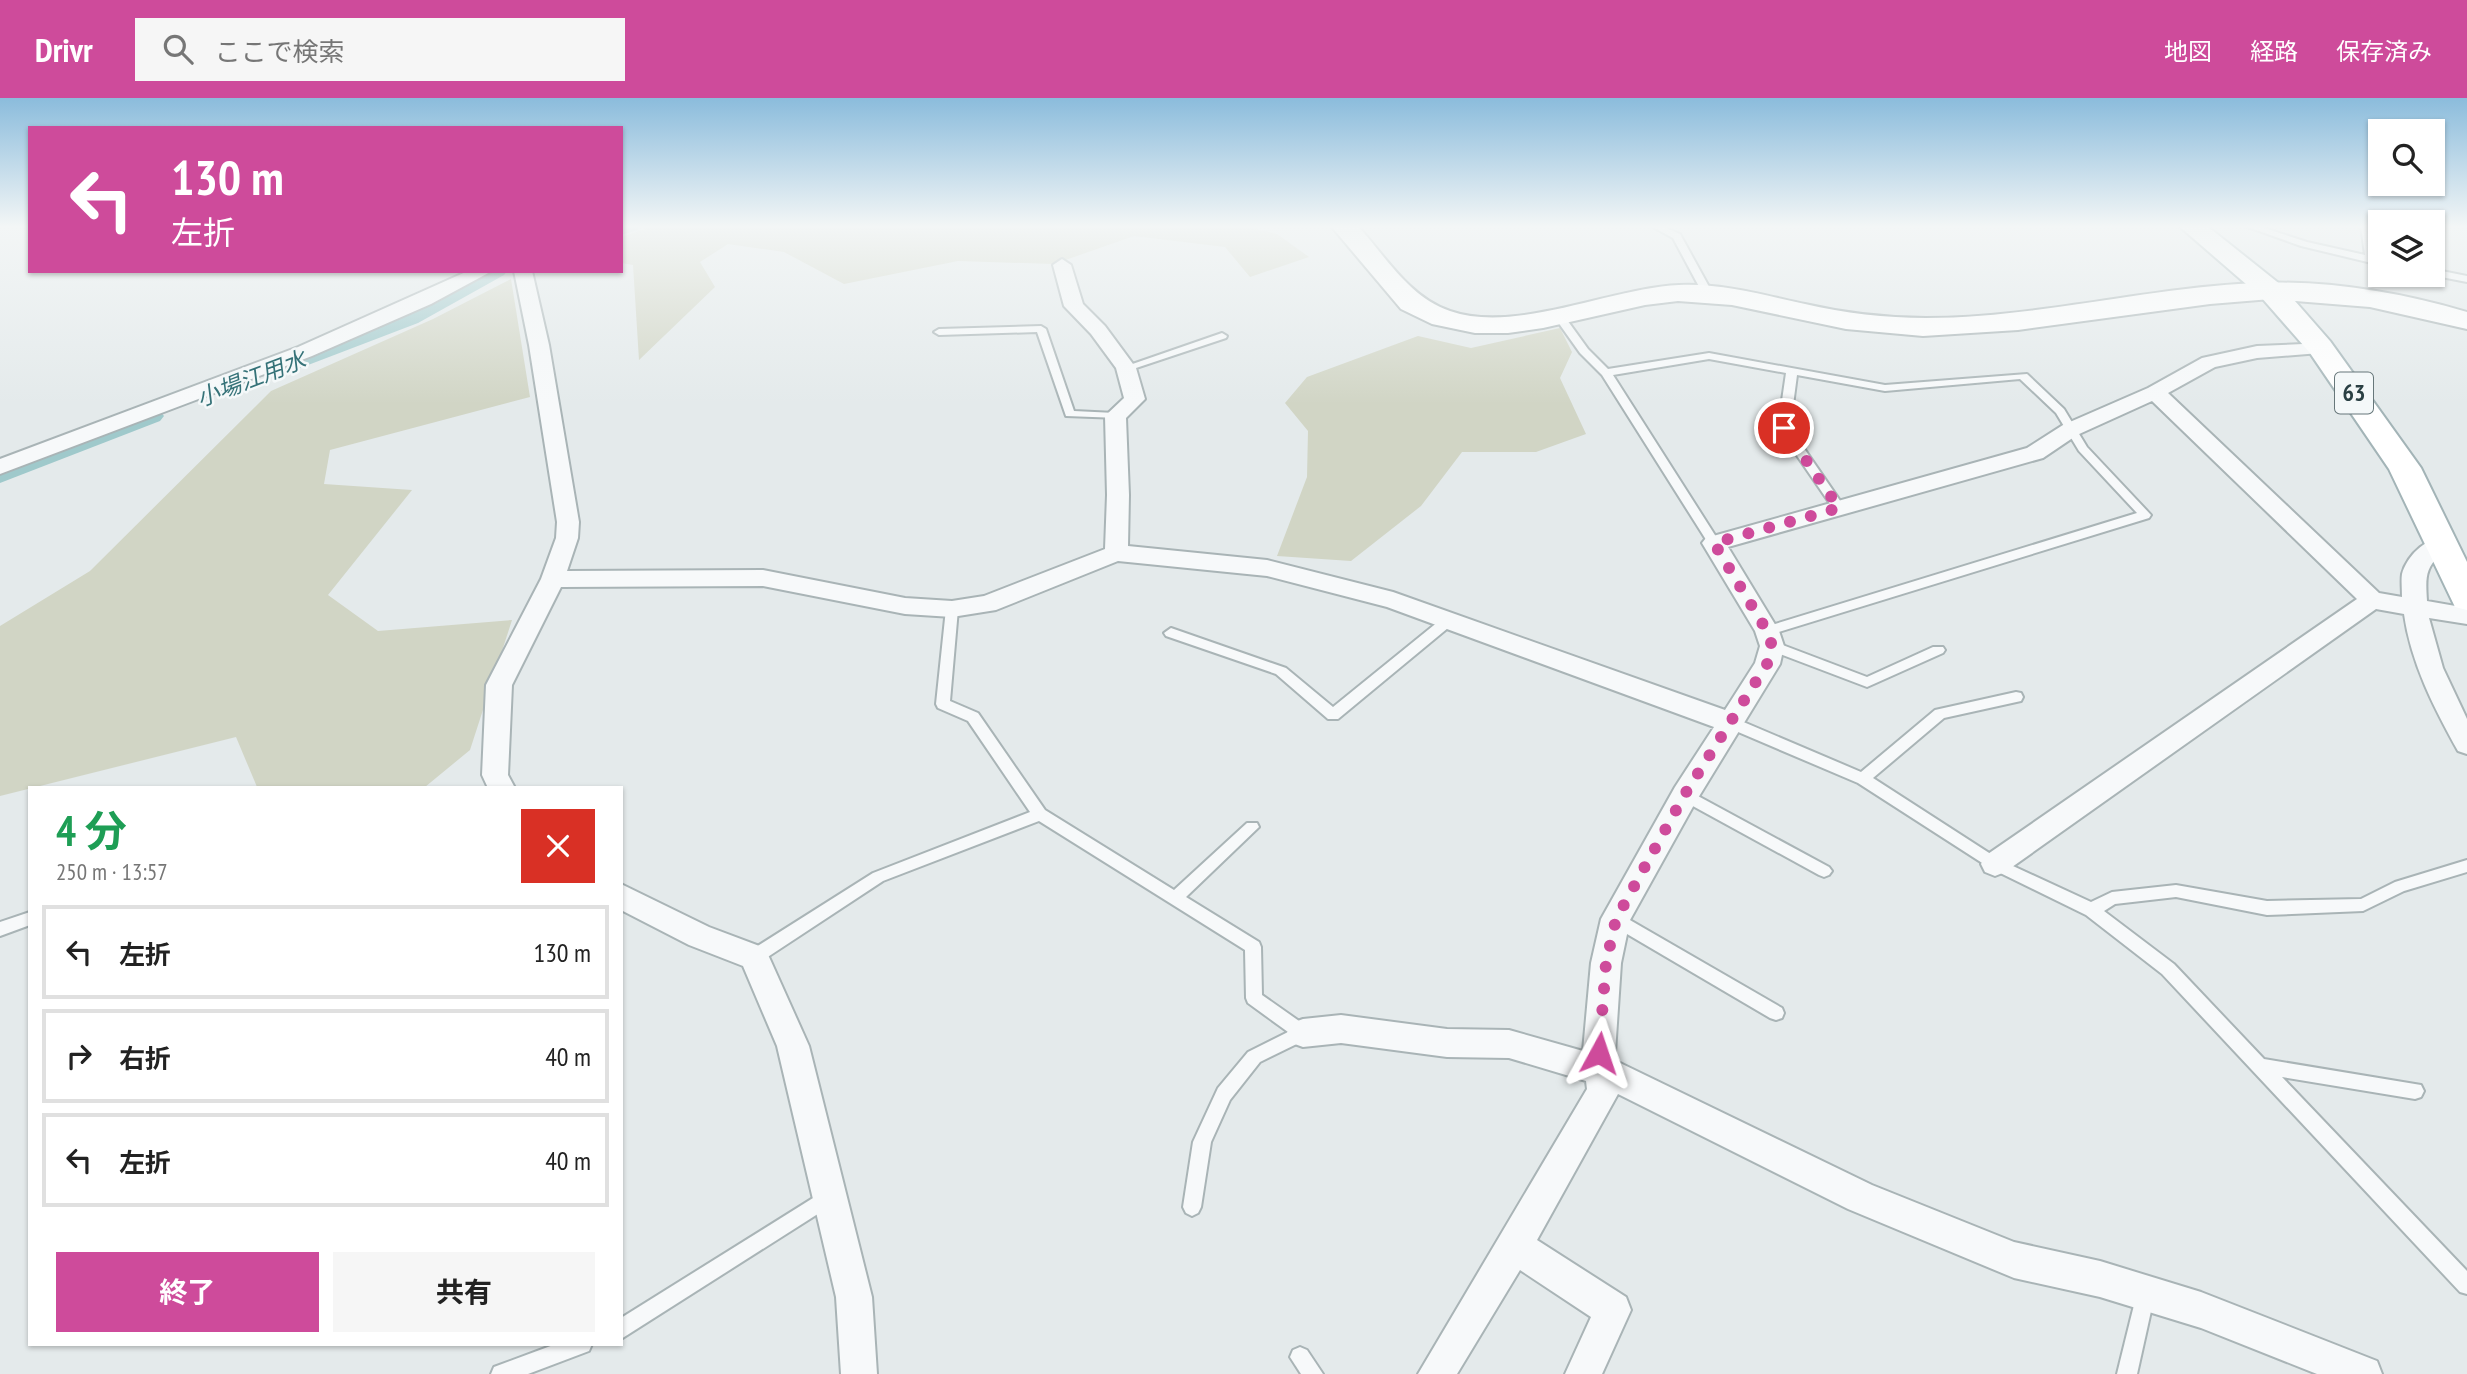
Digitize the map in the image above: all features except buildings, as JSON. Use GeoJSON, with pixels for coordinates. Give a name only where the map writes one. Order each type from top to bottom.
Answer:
{"type":"FeatureCollection","features":[{"type":"Feature","properties":{"kind":"street"},"geometry":{"type":"LineString","coordinates":[[0,467],[364,327],[454,286]]}},
{"type":"Feature","properties":{"kind":"street"},"geometry":{"type":"LineString","coordinates":[[501,786],[495,775],[499,685],[554,579],[567,538],[568,522],[539,345],[526,286]]}},
{"type":"Feature","properties":{"kind":"street"},"geometry":{"type":"LineString","coordinates":[[1068,286],[1074,306],[1098,330],[1126,368],[1135,399],[1115,416],[1118,495],[1115,553]]}},
{"type":"Feature","properties":{"kind":"street"},"geometry":{"type":"LineString","coordinates":[[1393,286],[1423,311],[1465,323],[1491,325],[1526,322],[1654,295],[1708,294],[1744,298],[1854,321],[1924,327],[2007,323],[2225,293],[2271,290],[2378,299],[2467,321]]}},
{"type":"Feature","properties":{"kind":"street","name":"63"},"geometry":{"type":"LineString","coordinates":[[2266,286],[2320,347],[2405,468],[2467,598]]}},
{"type":"Feature","properties":{"kind":"street"},"geometry":{"type":"LineString","coordinates":[[1436,1374],[1515,1246],[1603,1091],[1599,1053],[1606,963],[1616,919],[1685,794],[1767,664],[1770,638],[1714,543],[2035,453],[2070,430],[2155,392],[2209,362],[2257,352],[2320,347]]}},
{"type":"Feature","properties":{"kind":"street"},"geometry":{"type":"LineString","coordinates":[[2155,392],[2372,600],[2467,616]]}},
{"type":"Feature","properties":{"kind":"street"},"geometry":{"type":"LineString","coordinates":[[2441,544],[2432,550],[2415,570],[2414,608],[2426,657],[2448,710],[2467,744]]}},
{"type":"Feature","properties":{"kind":"street"},"geometry":{"type":"LineString","coordinates":[[554,579],[763,578],[905,607],[952,609],[988,604],[1115,553],[1267,568],[1393,600],[1729,722]]}},
{"type":"Feature","properties":{"kind":"street"},"geometry":{"type":"LineString","coordinates":[[1995,864],[2372,600]]}},
{"type":"Feature","properties":{"kind":"street"},"geometry":{"type":"LineString","coordinates":[[623,897],[699,936],[754,957],[793,1046],[854,1297],[859,1374]]}},
{"type":"Feature","properties":{"kind":"street"},"geometry":{"type":"LineString","coordinates":[[1303,1033],[1341,1029],[1447,1043],[1509,1044],[1603,1071],[1873,1202],[2014,1260],[2101,1279],[2214,1315],[2364,1374]]}},
{"type":"Feature","properties":{"kind":"street"},"geometry":{"type":"LineString","coordinates":[[1515,1246],[1613,1310],[1583,1374]]}},
{"type":"Feature","properties":{"kind":"lane"},"geometry":{"type":"LineString","coordinates":[[1703,286],[1708,294]]}},
{"type":"Feature","properties":{"kind":"lane"},"geometry":{"type":"LineString","coordinates":[[1558,315],[1584,351],[1606,373],[1714,543]]}},
{"type":"Feature","properties":{"kind":"lane"},"geometry":{"type":"LineString","coordinates":[[939,332],[1041,329],[1070,414],[1115,416]]}},
{"type":"Feature","properties":{"kind":"lane"},"geometry":{"type":"LineString","coordinates":[[1126,368],[1222,336]]}},
{"type":"Feature","properties":{"kind":"lane"},"geometry":{"type":"LineString","coordinates":[[1606,373],[1709,356],[1885,388],[2023,376],[2060,411],[2083,449],[2145,514],[1770,638]]}},
{"type":"Feature","properties":{"kind":"lane"},"geometry":{"type":"LineString","coordinates":[[1792,372],[1784,428],[1839,508]]}},
{"type":"Feature","properties":{"kind":"lane"},"geometry":{"type":"LineString","coordinates":[[952,609],[943,704],[973,717],[1040,814],[1253,947],[1254,998],[1303,1033],[1254,1057],[1224,1094],[1202,1142],[1192,1207]]}},
{"type":"Feature","properties":{"kind":"lane"},"geometry":{"type":"LineString","coordinates":[[1171,633],[1281,671],[1333,715],[1449,620]]}},
{"type":"Feature","properties":{"kind":"lane"},"geometry":{"type":"LineString","coordinates":[[1770,638],[1867,682],[1938,650]]}},
{"type":"Feature","properties":{"kind":"lane"},"geometry":{"type":"LineString","coordinates":[[1863,779],[1940,714],[2016,697]]}},
{"type":"Feature","properties":{"kind":"lane"},"geometry":{"type":"LineString","coordinates":[[1729,722],[1863,779],[1995,864],[2092,910],[2168,969],[2467,1284]]}},
{"type":"Feature","properties":{"kind":"lane"},"geometry":{"type":"LineString","coordinates":[[1685,794],[1824,871]]}},
{"type":"Feature","properties":{"kind":"lane"},"geometry":{"type":"LineString","coordinates":[[754,957],[878,877],[1040,814]]}},
{"type":"Feature","properties":{"kind":"lane"},"geometry":{"type":"LineString","coordinates":[[1175,898],[1252,827]]}},
{"type":"Feature","properties":{"kind":"lane"},"geometry":{"type":"LineString","coordinates":[[2092,910],[2112,898],[2176,891],[2267,908],[2363,905],[2400,886],[2467,866]]}},
{"type":"Feature","properties":{"kind":"lane"},"geometry":{"type":"LineString","coordinates":[[0,929],[28,919]]}},
{"type":"Feature","properties":{"kind":"lane"},"geometry":{"type":"LineString","coordinates":[[1616,919],[1776,1013]]}},
{"type":"Feature","properties":{"kind":"lane"},"geometry":{"type":"LineString","coordinates":[[2260,1066],[2415,1091]]}},
{"type":"Feature","properties":{"kind":"lane"},"geometry":{"type":"LineString","coordinates":[[623,1328],[829,1197]]}},
{"type":"Feature","properties":{"kind":"lane"},"geometry":{"type":"LineString","coordinates":[[2127,1374],[2146,1293]]}},
{"type":"Feature","properties":{"kind":"lane"},"geometry":{"type":"LineString","coordinates":[[501,1374],[577,1346]]}},
{"type":"Feature","properties":{"kind":"lane"},"geometry":{"type":"LineString","coordinates":[[1300,1357],[1313,1374]]}},
{"type":"Feature","properties":{"kind":"green space"},"geometry":{"type":"Polygon","coordinates":[[[498,286],[512,286],[530,397],[330,450],[324,484],[412,490],[328,595],[378,631],[512,620],[470,750],[426,786],[257,786],[236,737],[40,786],[28,786],[28,789],[0,796],[0,626],[90,571],[271,391],[433,319],[498,286]]]}},
{"type":"Feature","properties":{"kind":"green space"},"geometry":{"type":"Polygon","coordinates":[[[634,286],[714,286],[715,287],[639,360],[634,286]]]}},
{"type":"Feature","properties":{"kind":"green space"},"geometry":{"type":"Polygon","coordinates":[[[1560,328],[1572,352],[1560,378],[1586,434],[1536,452],[1462,452],[1421,506],[1351,561],[1277,556],[1307,477],[1308,431],[1285,403],[1307,377],[1418,336],[1471,348],[1560,328]]]}},
{"type":"Feature","properties":{"kind":"waterway","name":"小場江用水"},"geometry":{"type":"LineString","coordinates":[[287,365],[410,318],[470,286]]}},
{"type":"Feature","properties":{"kind":"waterway","name":"小場江用水"},"geometry":{"type":"LineString","coordinates":[[0,475],[152,416]]}},
{"type":"Feature","properties":{"kind":"route"},"geometry":{"type":"LineString","coordinates":[[1599,1053],[1606,963],[1616,919],[1685,794],[1767,664],[1772,646],[1767,631],[1714,543],[1839,508],[1784,428]]}}]}
